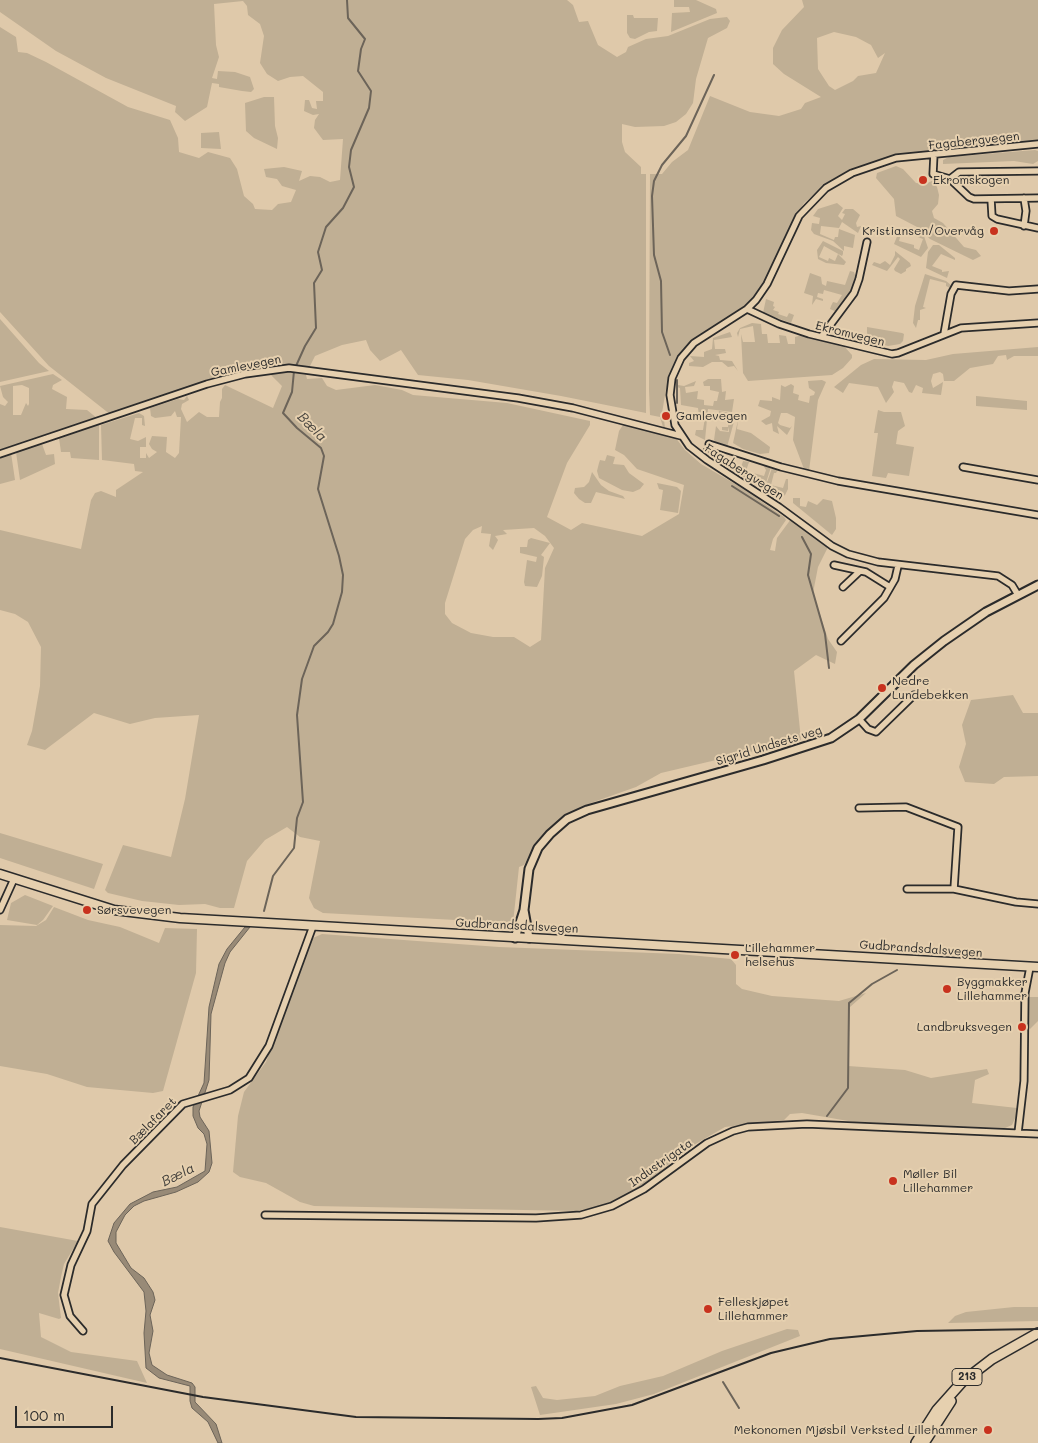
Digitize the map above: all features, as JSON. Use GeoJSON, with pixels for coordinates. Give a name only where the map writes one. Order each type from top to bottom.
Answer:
{"type":"FeatureCollection","features":[{"type":"Feature","properties":{"kind":"main road","name":"Gudbrandsdalsvegen"},"geometry":{"type":"LineString","coordinates":[[0,874],[114,910],[180,918],[1034,967]]}},
{"type":"Feature","properties":{"kind":"main road","name":"213"},"geometry":{"type":"LineString","coordinates":[[916,1443],[937,1410],[962,1382],[992,1359],[1038,1333]]}},
{"type":"Feature","properties":{"kind":"main road","name":"213"},"geometry":{"type":"LineString","coordinates":[[924,1443],[942,1413],[966,1386],[995,1364],[1038,1339]]}},
{"type":"Feature","properties":{"kind":"street","name":"Fagabergvegen"},"geometry":{"type":"LineString","coordinates":[[1018,595],[1012,585],[998,576],[898,566],[865,559],[832,546],[765,497],[707,460],[681,436],[675,425],[670,401],[672,378],[679,362],[694,344],[747,309],[767,284],[799,216],[826,188],[852,173],[880,162],[934,154],[1038,144]]}},
{"type":"Feature","properties":{"kind":"street"},"geometry":{"type":"LineString","coordinates":[[934,154],[933,174],[950,179],[969,197],[991,199],[1038,198]]}},
{"type":"Feature","properties":{"kind":"street"},"geometry":{"type":"LineString","coordinates":[[950,179],[959,172],[1038,171]]}},
{"type":"Feature","properties":{"kind":"street"},"geometry":{"type":"LineString","coordinates":[[1024,198],[1026,212],[1024,226]]}},
{"type":"Feature","properties":{"kind":"street"},"geometry":{"type":"LineString","coordinates":[[991,199],[992,216],[1024,226],[1038,228]]}},
{"type":"Feature","properties":{"kind":"street"},"geometry":{"type":"LineString","coordinates":[[822,336],[854,293],[867,242]]}},
{"type":"Feature","properties":{"kind":"street"},"geometry":{"type":"LineString","coordinates":[[944,334],[951,294],[956,285],[1009,291],[1038,289]]}},
{"type":"Feature","properties":{"kind":"street","name":"Ekromvegen"},"geometry":{"type":"LineString","coordinates":[[747,309],[779,324],[892,354],[905,351],[961,328],[1038,323]]}},
{"type":"Feature","properties":{"kind":"street","name":"Gamlevegen"},"geometry":{"type":"LineString","coordinates":[[0,454],[207,384],[246,374],[289,368],[518,398],[582,410],[681,436]]}},
{"type":"Feature","properties":{"kind":"street"},"geometry":{"type":"LineString","coordinates":[[709,444],[781,467],[838,481],[1038,515]]}},
{"type":"Feature","properties":{"kind":"street"},"geometry":{"type":"LineString","coordinates":[[963,466],[1038,480]]}},
{"type":"Feature","properties":{"kind":"street"},"geometry":{"type":"LineString","coordinates":[[834,565],[866,572],[890,587]]}},
{"type":"Feature","properties":{"kind":"street"},"geometry":{"type":"LineString","coordinates":[[841,641],[884,598],[895,579],[898,566]]}},
{"type":"Feature","properties":{"kind":"street"},"geometry":{"type":"LineString","coordinates":[[843,587],[860,570]]}},
{"type":"Feature","properties":{"kind":"street","name":"Sigrid Undsets veg"},"geometry":{"type":"LineString","coordinates":[[530,938],[524,910],[525,884],[534,856],[550,834],[567,819],[586,810],[820,743],[859,719],[914,665],[944,641],[986,612],[1038,586]]}},
{"type":"Feature","properties":{"kind":"street"},"geometry":{"type":"LineString","coordinates":[[859,719],[868,729],[876,732],[914,695]]}},
{"type":"Feature","properties":{"kind":"street"},"geometry":{"type":"LineString","coordinates":[[859,808],[906,807],[958,827],[954,888]]}},
{"type":"Feature","properties":{"kind":"street"},"geometry":{"type":"LineString","coordinates":[[0,910],[14,878]]}},
{"type":"Feature","properties":{"kind":"street"},"geometry":{"type":"LineString","coordinates":[[907,889],[954,888],[1016,902],[1038,904]]}},
{"type":"Feature","properties":{"kind":"street","name":"Sigrid Undsets veg"},"geometry":{"type":"LineString","coordinates":[[515,938],[524,910]]}},
{"type":"Feature","properties":{"kind":"street","name":"Bælafaret"},"geometry":{"type":"LineString","coordinates":[[83,1331],[70,1316],[64,1295],[71,1265],[87,1231],[92,1204],[104,1187],[161,1124],[183,1104],[240,1084],[258,1065],[274,1034],[313,926]]}},
{"type":"Feature","properties":{"kind":"street"},"geometry":{"type":"LineString","coordinates":[[1018,1133],[1024,1081],[1025,993],[1034,967]]}},
{"type":"Feature","properties":{"kind":"street","name":"Industrigata"},"geometry":{"type":"LineString","coordinates":[[265,1215],[570,1216],[593,1213],[612,1206],[644,1189],[707,1143],[733,1131],[748,1127],[807,1124],[1038,1134]]}},
{"type":"Feature","properties":{"kind":"shaded area"},"geometry":{"type":"Polygon","coordinates":[[[0,0],[567,0],[573,5],[579,22],[588,21],[598,45],[617,57],[626,52],[628,47],[646,39],[668,36],[710,19],[727,17],[730,21],[727,28],[708,38],[696,79],[693,103],[686,114],[676,122],[664,126],[635,127],[622,124],[622,142],[625,152],[641,167],[641,174],[646,174],[646,413],[468,380],[418,375],[401,350],[380,361],[370,350],[366,340],[342,345],[315,356],[308,370],[248,372],[111,415],[49,366],[0,312],[0,27],[16,37],[18,52],[27,53],[46,62],[128,107],[170,120],[178,138],[179,152],[199,158],[208,152],[230,158],[237,169],[244,196],[253,204],[255,209],[272,210],[278,204],[291,202],[296,190],[282,186],[277,179],[266,177],[264,169],[284,167],[302,171],[299,181],[310,176],[320,177],[330,182],[340,180],[343,139],[323,140],[314,128],[315,120],[319,114],[313,115],[304,111],[305,100],[309,100],[312,108],[317,109],[316,101],[323,101],[323,92],[303,76],[290,77],[278,81],[267,74],[260,63],[264,36],[260,24],[248,15],[247,6],[243,1],[214,4],[216,45],[219,57],[212,78],[217,79],[218,71],[235,72],[250,77],[254,89],[251,92],[242,91],[219,87],[219,84],[212,83],[207,107],[185,121],[175,112],[176,106],[106,78],[56,51],[0,12],[0,0]]]}},
{"type":"Feature","properties":{"kind":"shaded area"},"geometry":{"type":"Polygon","coordinates":[[[674,0],[696,0],[716,9],[717,13],[671,32],[672,13],[690,12],[689,7],[674,7],[674,0]]]}},
{"type":"Feature","properties":{"kind":"shaded area"},"geometry":{"type":"Polygon","coordinates":[[[802,0],[1038,0],[1038,141],[885,158],[840,176],[819,190],[804,203],[797,214],[764,282],[755,296],[734,314],[693,340],[679,356],[666,389],[662,413],[660,414],[664,420],[665,428],[660,417],[650,415],[650,174],[662,174],[672,162],[688,150],[710,96],[750,112],[779,116],[801,109],[805,103],[821,97],[784,74],[773,64],[773,48],[782,30],[804,7],[802,0]],[[834,32],[817,38],[818,69],[829,86],[835,90],[853,81],[858,76],[876,73],[885,53],[878,58],[871,45],[856,37],[834,32]]]}},
{"type":"Feature","properties":{"kind":"shaded area"},"geometry":{"type":"Polygon","coordinates":[[[627,15],[633,15],[634,18],[658,18],[657,31],[649,32],[635,39],[630,38],[627,33],[627,15]]]}},
{"type":"Feature","properties":{"kind":"shaded area"},"geometry":{"type":"Polygon","coordinates":[[[264,97],[274,97],[275,126],[278,138],[277,149],[254,138],[246,131],[245,103],[264,97]]]}},
{"type":"Feature","properties":{"kind":"shaded area"},"geometry":{"type":"Polygon","coordinates":[[[219,132],[221,149],[201,148],[201,133],[219,132]]]}},
{"type":"Feature","properties":{"kind":"shaded area"},"geometry":{"type":"Polygon","coordinates":[[[1038,151],[1038,161],[1033,164],[1014,161],[943,164],[943,160],[949,157],[1038,151]]]}},
{"type":"Feature","properties":{"kind":"shaded area"},"geometry":{"type":"Polygon","coordinates":[[[896,166],[903,169],[916,183],[925,184],[932,181],[937,187],[939,195],[938,204],[932,211],[934,218],[943,223],[964,247],[976,250],[981,256],[973,260],[930,239],[919,228],[896,216],[894,199],[876,178],[877,173],[896,166]]]}},
{"type":"Feature","properties":{"kind":"shaded area"},"geometry":{"type":"Polygon","coordinates":[[[837,203],[843,208],[838,216],[842,220],[845,214],[842,213],[845,209],[853,209],[860,215],[856,223],[857,227],[861,226],[858,233],[842,222],[839,228],[821,226],[820,234],[834,240],[835,237],[838,237],[839,229],[855,235],[853,248],[844,246],[844,251],[833,241],[814,234],[811,230],[812,223],[819,224],[820,218],[813,216],[818,209],[837,203]]]}},
{"type":"Feature","properties":{"kind":"shaded area"},"geometry":{"type":"Polygon","coordinates":[[[898,234],[901,234],[899,241],[914,245],[914,248],[919,250],[923,239],[915,236],[915,234],[924,236],[928,248],[921,257],[894,244],[898,234]]]}},
{"type":"Feature","properties":{"kind":"shaded area"},"geometry":{"type":"Polygon","coordinates":[[[823,241],[843,251],[843,254],[842,256],[824,246],[819,257],[828,261],[829,258],[835,261],[838,254],[846,262],[844,265],[826,263],[818,259],[817,250],[823,241]]]}},
{"type":"Feature","properties":{"kind":"shaded area"},"geometry":{"type":"Polygon","coordinates":[[[933,245],[939,245],[955,258],[955,260],[941,254],[932,266],[942,270],[942,272],[949,271],[947,278],[926,268],[928,252],[933,245]]]}},
{"type":"Feature","properties":{"kind":"shaded area"},"geometry":{"type":"Polygon","coordinates":[[[895,251],[910,263],[911,266],[906,271],[901,274],[895,271],[894,269],[900,259],[898,257],[887,271],[872,265],[874,262],[880,264],[885,261],[890,265],[895,251]]]}},
{"type":"Feature","properties":{"kind":"shaded area"},"geometry":{"type":"Polygon","coordinates":[[[850,271],[854,272],[856,278],[849,296],[837,312],[830,309],[833,302],[837,303],[842,295],[824,290],[823,294],[818,293],[817,297],[823,299],[823,301],[816,299],[812,305],[813,296],[804,293],[810,273],[821,277],[822,284],[826,286],[827,281],[845,285],[850,271]]]}},
{"type":"Feature","properties":{"kind":"shaded area"},"geometry":{"type":"Polygon","coordinates":[[[925,274],[946,281],[951,285],[950,288],[946,286],[946,283],[930,279],[923,307],[926,308],[920,310],[920,320],[918,320],[916,328],[913,323],[915,306],[925,274]]]}},
{"type":"Feature","properties":{"kind":"shaded area"},"geometry":{"type":"Polygon","coordinates":[[[766,299],[774,302],[773,306],[775,307],[773,310],[779,312],[778,314],[787,317],[789,313],[794,315],[791,323],[763,313],[766,299]]]}},
{"type":"Feature","properties":{"kind":"shaded area"},"geometry":{"type":"Polygon","coordinates":[[[0,319],[39,363],[49,371],[0,382],[0,319]]]}},
{"type":"Feature","properties":{"kind":"shaded area"},"geometry":{"type":"Polygon","coordinates":[[[752,323],[761,324],[762,334],[767,334],[768,343],[780,343],[779,335],[786,336],[788,344],[795,344],[795,337],[802,335],[842,344],[852,355],[852,358],[843,368],[832,375],[748,381],[743,373],[741,334],[743,342],[755,342],[753,326],[740,329],[738,337],[737,333],[740,328],[752,323]]]}},
{"type":"Feature","properties":{"kind":"shaded area"},"geometry":{"type":"Polygon","coordinates":[[[867,327],[902,333],[904,334],[903,341],[900,344],[888,346],[867,340],[867,327]]]}},
{"type":"Feature","properties":{"kind":"shaded area"},"geometry":{"type":"Polygon","coordinates":[[[730,332],[732,337],[714,340],[715,349],[725,349],[726,353],[715,355],[719,356],[720,360],[732,361],[738,371],[734,366],[728,367],[722,362],[712,362],[703,367],[689,366],[689,363],[694,361],[690,356],[704,357],[704,352],[712,349],[713,338],[730,332]]]}},
{"type":"Feature","properties":{"kind":"shaded area"},"geometry":{"type":"Polygon","coordinates":[[[1038,347],[1038,356],[1014,356],[1007,360],[1006,355],[998,356],[993,364],[970,368],[954,381],[944,381],[943,374],[940,372],[933,374],[931,381],[933,388],[943,382],[941,395],[922,393],[923,388],[916,385],[912,393],[909,392],[904,383],[894,381],[892,387],[894,392],[886,403],[878,387],[849,383],[843,393],[834,387],[861,365],[874,359],[926,360],[953,354],[1038,347]]]}},
{"type":"Feature","properties":{"kind":"shaded area"},"geometry":{"type":"Polygon","coordinates":[[[281,371],[306,375],[307,379],[322,378],[327,386],[336,390],[375,385],[402,390],[413,395],[507,403],[590,421],[590,425],[567,463],[547,517],[571,530],[582,523],[642,536],[679,514],[684,485],[637,469],[624,455],[615,450],[619,431],[625,422],[675,437],[685,450],[701,464],[742,488],[784,517],[786,520],[773,539],[770,550],[775,551],[777,538],[791,519],[828,547],[818,567],[813,593],[828,639],[837,652],[835,664],[816,655],[794,671],[801,740],[661,773],[636,787],[588,804],[558,821],[533,849],[524,865],[519,867],[513,923],[323,913],[314,908],[309,898],[320,841],[300,837],[287,827],[265,840],[247,861],[234,908],[220,908],[205,904],[179,905],[142,901],[108,893],[105,890],[123,845],[171,857],[185,799],[199,715],[155,718],[130,724],[94,713],[45,750],[27,745],[32,731],[40,686],[41,647],[28,622],[15,614],[0,610],[0,530],[81,549],[91,500],[95,493],[101,491],[116,497],[116,490],[143,472],[135,471],[134,464],[102,460],[101,425],[139,413],[144,416],[145,426],[142,425],[142,418],[135,418],[130,439],[138,441],[146,437],[146,447],[140,447],[140,458],[146,458],[146,453],[149,458],[157,452],[149,444],[152,436],[167,437],[166,452],[175,458],[179,453],[181,417],[177,417],[175,411],[171,416],[155,418],[151,416],[150,408],[178,399],[184,400],[187,396],[189,400],[182,404],[181,409],[187,422],[199,412],[207,417],[219,417],[222,389],[225,385],[273,408],[282,386],[269,373],[281,371]],[[482,526],[473,530],[465,539],[445,603],[445,614],[452,623],[471,633],[493,637],[514,637],[530,647],[541,640],[545,568],[554,548],[545,536],[534,528],[503,530],[507,534],[495,536],[498,540],[493,550],[489,546],[491,534],[481,533],[482,526]]]}},
{"type":"Feature","properties":{"kind":"shaded area"},"geometry":{"type":"Polygon","coordinates":[[[53,374],[62,380],[53,385],[52,389],[67,397],[66,409],[87,410],[98,419],[0,452],[0,404],[5,406],[8,402],[3,397],[0,386],[53,374]],[[22,385],[13,386],[13,415],[21,415],[26,403],[28,406],[29,388],[22,385]]]}},
{"type":"Feature","properties":{"kind":"shaded area"},"geometry":{"type":"Polygon","coordinates":[[[708,379],[721,379],[722,392],[726,391],[725,400],[734,399],[732,412],[708,409],[705,440],[695,435],[696,430],[703,430],[705,417],[699,416],[698,408],[681,405],[680,388],[677,387],[678,385],[684,386],[696,381],[694,386],[685,387],[686,393],[698,391],[697,399],[704,400],[704,405],[713,406],[714,401],[717,401],[719,392],[710,390],[710,386],[704,386],[703,382],[708,379]]]}},
{"type":"Feature","properties":{"kind":"shaded area"},"geometry":{"type":"Polygon","coordinates":[[[822,380],[826,382],[818,400],[809,471],[804,469],[793,440],[795,417],[787,413],[781,413],[778,423],[790,428],[792,426],[787,435],[777,426],[779,434],[773,431],[772,423],[766,425],[761,421],[770,416],[771,411],[758,406],[760,400],[772,401],[772,397],[780,400],[781,385],[785,387],[791,384],[794,386],[793,393],[799,395],[798,400],[809,403],[810,396],[814,395],[815,392],[809,388],[808,381],[822,380]]]}},
{"type":"Feature","properties":{"kind":"shaded area"},"geometry":{"type":"Polygon","coordinates":[[[976,396],[1027,401],[1027,410],[976,406],[976,396]]]}},
{"type":"Feature","properties":{"kind":"shaded area"},"geometry":{"type":"Polygon","coordinates":[[[878,410],[901,412],[905,426],[898,431],[896,444],[914,447],[909,476],[888,473],[886,478],[872,476],[878,433],[874,433],[878,410]]]}},
{"type":"Feature","properties":{"kind":"shaded area"},"geometry":{"type":"Polygon","coordinates":[[[719,411],[731,413],[735,418],[727,447],[716,444],[714,440],[716,426],[720,431],[729,432],[729,427],[728,431],[722,430],[722,427],[728,427],[729,417],[718,415],[719,411]]]}},
{"type":"Feature","properties":{"kind":"shaded area"},"geometry":{"type":"Polygon","coordinates":[[[738,420],[737,429],[751,433],[770,447],[769,453],[760,454],[743,449],[733,443],[738,420]]]}},
{"type":"Feature","properties":{"kind":"shaded area"},"geometry":{"type":"Polygon","coordinates":[[[99,424],[99,460],[71,458],[70,452],[61,452],[59,438],[99,424]]]}},
{"type":"Feature","properties":{"kind":"shaded area"},"geometry":{"type":"Polygon","coordinates":[[[42,444],[46,455],[54,454],[55,464],[20,480],[16,452],[42,444]]]}},
{"type":"Feature","properties":{"kind":"shaded area"},"geometry":{"type":"Polygon","coordinates":[[[11,453],[15,480],[0,484],[0,457],[11,453]]]}},
{"type":"Feature","properties":{"kind":"shaded area"},"geometry":{"type":"Polygon","coordinates":[[[607,455],[615,457],[613,464],[624,465],[629,473],[644,484],[640,489],[633,492],[622,490],[599,478],[597,471],[600,460],[605,461],[607,455]]]}},
{"type":"Feature","properties":{"kind":"shaded area"},"geometry":{"type":"Polygon","coordinates":[[[743,461],[749,462],[746,471],[764,476],[766,470],[763,465],[771,467],[764,489],[739,474],[743,461]]]}},
{"type":"Feature","properties":{"kind":"shaded area"},"geometry":{"type":"Polygon","coordinates":[[[772,468],[778,469],[774,473],[771,485],[783,488],[786,479],[788,479],[788,489],[781,498],[765,488],[772,468]]]}},
{"type":"Feature","properties":{"kind":"shaded area"},"geometry":{"type":"Polygon","coordinates":[[[592,472],[601,485],[609,491],[623,496],[625,499],[596,492],[591,503],[585,503],[579,499],[574,493],[575,488],[584,487],[589,482],[592,472]]]}},
{"type":"Feature","properties":{"kind":"shaded area"},"geometry":{"type":"Polygon","coordinates":[[[657,483],[677,487],[681,491],[678,513],[660,510],[663,490],[659,489],[657,483]]]}},
{"type":"Feature","properties":{"kind":"shaded area"},"geometry":{"type":"Polygon","coordinates":[[[793,498],[800,498],[800,506],[806,507],[808,501],[817,505],[823,499],[832,501],[836,518],[836,529],[832,535],[793,503],[793,498]]]}},
{"type":"Feature","properties":{"kind":"shaded area"},"geometry":{"type":"Polygon","coordinates":[[[531,538],[550,543],[541,555],[544,557],[542,576],[537,587],[525,586],[524,582],[527,560],[536,562],[537,557],[520,553],[520,547],[527,547],[528,540],[531,538]]]}},
{"type":"Feature","properties":{"kind":"shaded area"},"geometry":{"type":"Polygon","coordinates":[[[1013,695],[1023,713],[1038,713],[1038,776],[1004,777],[994,784],[965,782],[959,767],[966,744],[962,725],[971,700],[1013,695]]]}},
{"type":"Feature","properties":{"kind":"shaded area"},"geometry":{"type":"Polygon","coordinates":[[[0,833],[103,864],[94,889],[0,858],[0,833]]]}},
{"type":"Feature","properties":{"kind":"shaded area"},"geometry":{"type":"Polygon","coordinates":[[[25,895],[53,906],[37,925],[7,920],[11,903],[25,895]]]}},
{"type":"Feature","properties":{"kind":"shaded area"},"geometry":{"type":"Polygon","coordinates":[[[54,907],[88,920],[120,927],[159,943],[165,928],[197,929],[196,973],[163,1091],[153,1093],[87,1087],[47,1074],[0,1066],[0,925],[36,926],[46,920],[54,907]]]}},
{"type":"Feature","properties":{"kind":"shaded area"},"geometry":{"type":"Polygon","coordinates":[[[245,927],[250,927],[230,952],[225,963],[211,1014],[209,1080],[199,1111],[200,1117],[209,1131],[212,1163],[209,1172],[198,1182],[176,1192],[144,1201],[134,1206],[125,1215],[116,1232],[116,1243],[131,1268],[144,1278],[153,1292],[155,1300],[150,1315],[153,1331],[149,1353],[152,1365],[167,1375],[192,1383],[195,1387],[195,1402],[216,1424],[222,1443],[218,1443],[208,1422],[192,1408],[190,1386],[159,1378],[146,1368],[144,1292],[108,1241],[114,1223],[130,1204],[153,1192],[177,1187],[205,1171],[207,1144],[204,1134],[198,1128],[193,1116],[193,1107],[204,1083],[209,1007],[219,964],[227,949],[245,927]]]}},
{"type":"Feature","properties":{"kind":"shaded area"},"geometry":{"type":"Polygon","coordinates":[[[322,934],[499,947],[679,954],[731,959],[736,965],[736,984],[742,989],[772,996],[839,1001],[866,993],[850,1007],[848,1066],[905,1070],[931,1078],[987,1069],[989,1074],[975,1080],[972,1103],[1017,1108],[1017,1114],[1012,1125],[1005,1128],[854,1122],[802,1113],[790,1114],[784,1120],[725,1127],[692,1146],[639,1188],[606,1205],[576,1211],[314,1206],[300,1202],[266,1183],[240,1177],[233,1172],[238,1116],[244,1092],[266,1062],[306,952],[313,938],[322,934]]]}},
{"type":"Feature","properties":{"kind":"shaded area"},"geometry":{"type":"Polygon","coordinates":[[[1029,997],[1038,997],[1038,1021],[1030,1029],[1027,1027],[1029,997]]]}},
{"type":"Feature","properties":{"kind":"shaded area"},"geometry":{"type":"Polygon","coordinates":[[[0,1227],[78,1241],[64,1264],[61,1277],[58,1293],[61,1318],[39,1313],[41,1337],[71,1352],[137,1361],[147,1383],[0,1349],[0,1227]]]}},
{"type":"Feature","properties":{"kind":"shaded area"},"geometry":{"type":"Polygon","coordinates":[[[1014,1307],[1038,1307],[1038,1321],[948,1323],[955,1316],[966,1312],[1014,1307]]]}},
{"type":"Feature","properties":{"kind":"shaded area"},"geometry":{"type":"Polygon","coordinates":[[[787,1329],[798,1330],[800,1336],[654,1394],[616,1404],[540,1415],[531,1387],[536,1386],[543,1398],[557,1400],[595,1396],[620,1386],[663,1376],[722,1351],[787,1329]]]}},
{"type":"Feature","properties":{"kind":"waterway","name":"Bæla"},"geometry":{"type":"LineString","coordinates":[[296,366],[316,328],[314,283],[322,270],[318,252],[326,227],[343,208],[354,187],[349,167],[351,150],[369,108],[371,91],[358,71],[361,49],[365,39],[348,18],[347,0]]}},
{"type":"Feature","properties":{"kind":"waterway"},"geometry":{"type":"LineString","coordinates":[[670,355],[662,332],[661,281],[654,255],[652,196],[654,181],[662,165],[686,136],[714,75]]}},
{"type":"Feature","properties":{"kind":"waterway","name":"Bæla"},"geometry":{"type":"LineString","coordinates":[[264,911],[273,876],[294,848],[297,818],[303,802],[297,715],[302,679],[314,646],[333,624],[342,592],[343,575],[318,489],[324,456],[321,448],[297,428],[283,413],[292,392],[294,371]]}},
{"type":"Feature","properties":{"kind":"waterway"},"geometry":{"type":"LineString","coordinates":[[677,380],[677,403]]}},
{"type":"Feature","properties":{"kind":"waterway"},"geometry":{"type":"LineString","coordinates":[[704,449],[718,456],[720,460]]}},
{"type":"Feature","properties":{"kind":"waterway"},"geometry":{"type":"LineString","coordinates":[[732,486],[779,516]]}},
{"type":"Feature","properties":{"kind":"waterway"},"geometry":{"type":"LineString","coordinates":[[802,537],[811,554],[808,575],[825,634],[829,668]]}},
{"type":"Feature","properties":{"kind":"waterway"},"geometry":{"type":"LineString","coordinates":[[827,1116],[848,1088],[849,1003],[872,984],[897,970]]}},
{"type":"Feature","properties":{"kind":"waterway"},"geometry":{"type":"LineString","coordinates":[[723,1382],[739,1408]]}},
{"type":"Feature","properties":{"kind":"railway"},"geometry":{"type":"LineString","coordinates":[[0,1358],[203,1397],[356,1417],[538,1419],[562,1418],[632,1405],[771,1353],[830,1339],[917,1331],[1038,1329]]}},
{"type":"Feature","properties":{"kind":"place","name":"Ekromskogen"},"geometry":{"type":"Point","coordinates":[923,180]}},
{"type":"Feature","properties":{"kind":"place","name":"Kristiansen/Overvåg"},"geometry":{"type":"Point","coordinates":[994,231]}},
{"type":"Feature","properties":{"kind":"place","name":"Gamlevegen"},"geometry":{"type":"Point","coordinates":[666,416]}},
{"type":"Feature","properties":{"kind":"place","name":"Nedre Lundebekken"},"geometry":{"type":"Point","coordinates":[882,688]}},
{"type":"Feature","properties":{"kind":"place","name":"Sørsvevegen"},"geometry":{"type":"Point","coordinates":[87,910]}},
{"type":"Feature","properties":{"kind":"place","name":"Lillehammer helsehus"},"geometry":{"type":"Point","coordinates":[735,955]}},
{"type":"Feature","properties":{"kind":"place","name":"Byggmakker Lillehammer"},"geometry":{"type":"Point","coordinates":[947,989]}},
{"type":"Feature","properties":{"kind":"place","name":"Landbruksvegen"},"geometry":{"type":"Point","coordinates":[1022,1027]}},
{"type":"Feature","properties":{"kind":"place","name":"Møller Bil Lillehammer"},"geometry":{"type":"Point","coordinates":[893,1181]}},
{"type":"Feature","properties":{"kind":"place","name":"Felleskjøpet Lillehammer"},"geometry":{"type":"Point","coordinates":[708,1309]}},
{"type":"Feature","properties":{"kind":"place","name":"Mekonomen Mjøsbil Verksted Lillehammer"},"geometry":{"type":"Point","coordinates":[988,1430]}}]}
